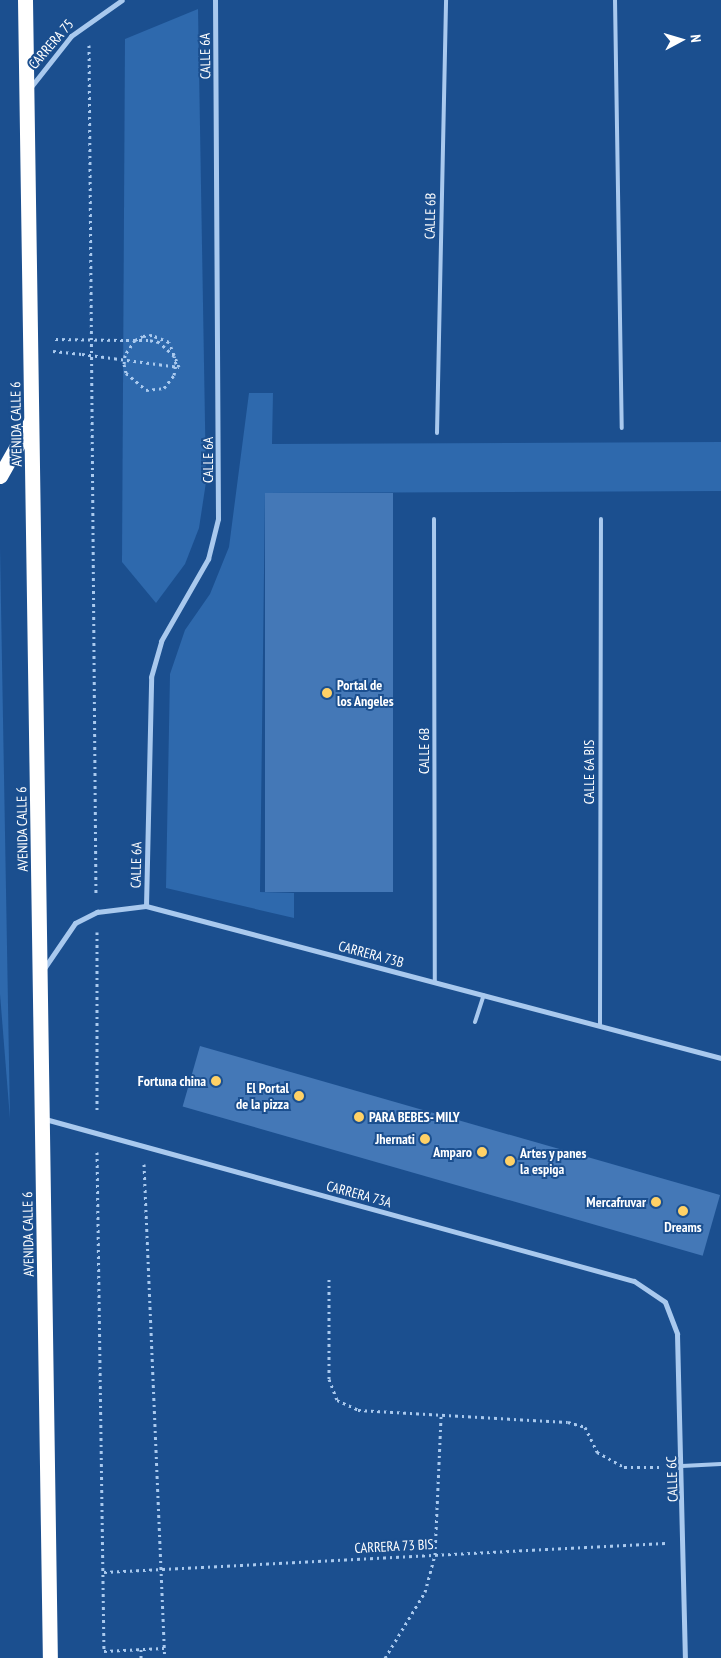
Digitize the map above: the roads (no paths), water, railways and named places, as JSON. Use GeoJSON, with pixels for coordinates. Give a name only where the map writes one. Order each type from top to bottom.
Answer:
{"type":"FeatureCollection","features":[{"type":"Feature","properties":{"kind":"highway","name":"AVENIDA CALLE 6"},"geometry":{"type":"LineString","coordinates":[[25,0],[33,417],[50,1658]]}},
{"type":"Feature","properties":{"kind":"highway"},"geometry":{"type":"LineString","coordinates":[[0,476],[33,417]]}},
{"type":"Feature","properties":{"kind":"street","name":"CARRERA 75"},"geometry":{"type":"LineString","coordinates":[[27,92],[53,55],[89,19],[122,0]]}},
{"type":"Feature","properties":{"kind":"street","name":"CALLE 6A"},"geometry":{"type":"LineString","coordinates":[[146,906],[151,677],[161,641],[208,558],[218,519],[215,0]]}},
{"type":"Feature","properties":{"kind":"street","name":"CARRERA 73B"},"geometry":{"type":"LineString","coordinates":[[41,974],[59,940],[75,923],[96,912],[146,906],[721,1058]]}},
{"type":"Feature","properties":{"kind":"street","name":"CARRERA 73A"},"geometry":{"type":"LineString","coordinates":[[43,1118],[634,1281],[665,1302]]}},
{"type":"Feature","properties":{"kind":"street","name":"CALLE 6C"},"geometry":{"type":"LineString","coordinates":[[665,1302],[677,1334],[685,1542],[685,1658]]}},
{"type":"Feature","properties":{"kind":"lane","name":"CALLE 6B"},"geometry":{"type":"LineString","coordinates":[[438,433],[446,0]]}},
{"type":"Feature","properties":{"kind":"lane"},"geometry":{"type":"LineString","coordinates":[[615,0],[622,428]]}},
{"type":"Feature","properties":{"kind":"lane","name":"CALLE 6B"},"geometry":{"type":"LineString","coordinates":[[434,519],[436,982]]}},
{"type":"Feature","properties":{"kind":"lane","name":"CALLE 6A BIS"},"geometry":{"type":"LineString","coordinates":[[600,1026],[601,519]]}},
{"type":"Feature","properties":{"kind":"lane"},"geometry":{"type":"LineString","coordinates":[[475,1022],[484,995]]}},
{"type":"Feature","properties":{"kind":"lane"},"geometry":{"type":"LineString","coordinates":[[682,1466],[721,1464]]}},
{"type":"Feature","properties":{"kind":"place","name":"Portal de los Angeles"},"geometry":{"type":"Point","coordinates":[327,693]}},
{"type":"Feature","properties":{"kind":"place","name":"Fortuna china"},"geometry":{"type":"Point","coordinates":[216,1081]}},
{"type":"Feature","properties":{"kind":"place","name":"El Portal de la pizza"},"geometry":{"type":"Point","coordinates":[299,1096]}},
{"type":"Feature","properties":{"kind":"place","name":"PARA BEBES- MILY"},"geometry":{"type":"Point","coordinates":[359,1117]}},
{"type":"Feature","properties":{"kind":"place","name":"Jhernati"},"geometry":{"type":"Point","coordinates":[425,1139]}},
{"type":"Feature","properties":{"kind":"place","name":"Amparo"},"geometry":{"type":"Point","coordinates":[482,1152]}},
{"type":"Feature","properties":{"kind":"place","name":"Artes y panes la espiga"},"geometry":{"type":"Point","coordinates":[510,1161]}},
{"type":"Feature","properties":{"kind":"place","name":"Mercafruvar"},"geometry":{"type":"Point","coordinates":[656,1202]}},
{"type":"Feature","properties":{"kind":"place","name":"Dreams"},"geometry":{"type":"Point","coordinates":[683,1211]}}]}
